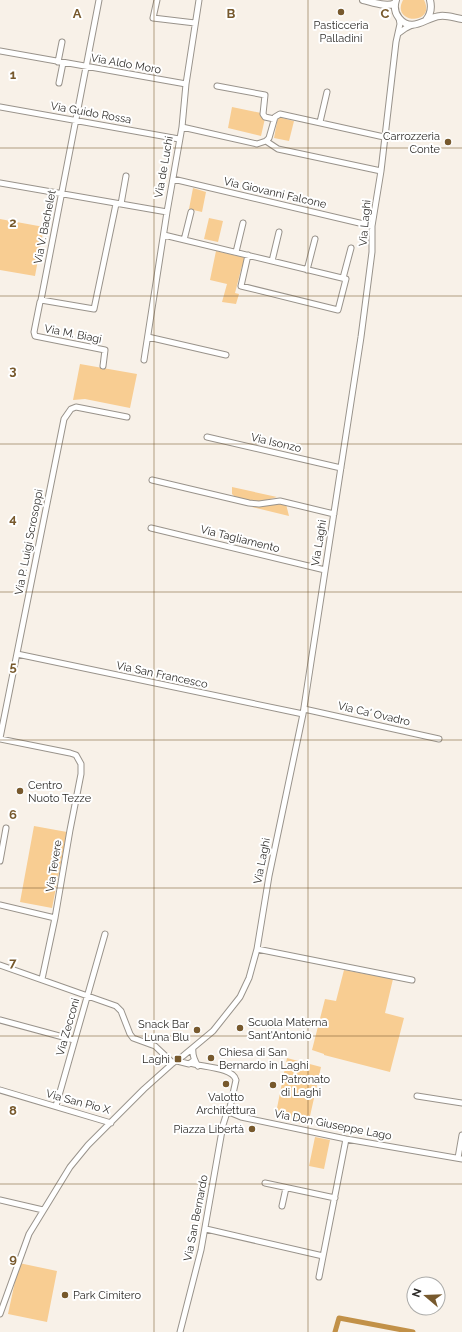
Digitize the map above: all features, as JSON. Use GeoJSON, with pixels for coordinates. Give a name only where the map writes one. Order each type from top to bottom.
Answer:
{"type":"FeatureCollection","features":[{"type":"Feature","properties":{"kind":"main road"},"geometry":{"type":"LineString","coordinates":[[363,0],[392,5],[396,1]]}},
{"type":"Feature","properties":{"kind":"main road"},"geometry":{"type":"LineString","coordinates":[[396,1],[398,15]]}},
{"type":"Feature","properties":{"kind":"main road"},"geometry":{"type":"LineString","coordinates":[[431,3],[439,14],[462,19]]}},
{"type":"Feature","properties":{"kind":"main road"},"geometry":{"type":"LineString","coordinates":[[425,21],[431,12],[431,3]]}},
{"type":"Feature","properties":{"kind":"main road"},"geometry":{"type":"LineString","coordinates":[[384,4],[398,15],[403,22],[412,25],[417,25],[432,18],[444,16]]}},
{"type":"Feature","properties":{"kind":"street","name":"Via V. Bachelet"},"geometry":{"type":"LineString","coordinates":[[41,300],[99,0]]}},
{"type":"Feature","properties":{"kind":"street"},"geometry":{"type":"LineString","coordinates":[[156,0],[153,18],[195,23]]}},
{"type":"Feature","properties":{"kind":"street","name":"Via de Luchi"},"geometry":{"type":"LineString","coordinates":[[144,360],[182,127],[186,84],[199,0]]}},
{"type":"Feature","properties":{"kind":"street","name":"Via Laghi"},"geometry":{"type":"LineString","coordinates":[[189,1058],[193,1048],[213,1031],[240,997],[249,978],[257,949],[269,876],[304,711],[334,514],[372,252],[372,226],[396,42],[400,24],[398,15]]}},
{"type":"Feature","properties":{"kind":"street"},"geometry":{"type":"LineString","coordinates":[[398,33],[412,25]]}},
{"type":"Feature","properties":{"kind":"street"},"geometry":{"type":"LineString","coordinates":[[59,84],[62,42]]}},
{"type":"Feature","properties":{"kind":"street","name":"Via Aldo Moro"},"geometry":{"type":"LineString","coordinates":[[0,51],[186,84]]}},
{"type":"Feature","properties":{"kind":"street"},"geometry":{"type":"LineString","coordinates":[[217,86],[265,95],[263,114],[265,117],[274,119]]}},
{"type":"Feature","properties":{"kind":"street"},"geometry":{"type":"LineString","coordinates":[[320,122],[327,92]]}},
{"type":"Feature","properties":{"kind":"street","name":"Via Guido Rossa"},"geometry":{"type":"LineString","coordinates":[[0,107],[179,139]]}},
{"type":"Feature","properties":{"kind":"street"},"geometry":{"type":"LineString","coordinates":[[182,127],[257,144],[266,141],[269,138],[274,119],[277,115],[282,114],[384,137]]}},
{"type":"Feature","properties":{"kind":"street"},"geometry":{"type":"LineString","coordinates":[[266,141],[278,149],[380,171]]}},
{"type":"Feature","properties":{"kind":"street"},"geometry":{"type":"LineString","coordinates":[[41,300],[94,309],[126,176]]}},
{"type":"Feature","properties":{"kind":"street","name":"Via Giovanni Falcone"},"geometry":{"type":"LineString","coordinates":[[173,179],[372,226]]}},
{"type":"Feature","properties":{"kind":"street"},"geometry":{"type":"LineString","coordinates":[[0,183],[167,212]]}},
{"type":"Feature","properties":{"kind":"street"},"geometry":{"type":"LineString","coordinates":[[184,240],[191,212]]}},
{"type":"Feature","properties":{"kind":"street"},"geometry":{"type":"LineString","coordinates":[[236,252],[243,223]]}},
{"type":"Feature","properties":{"kind":"street"},"geometry":{"type":"LineString","coordinates":[[272,261],[279,232]]}},
{"type":"Feature","properties":{"kind":"street"},"geometry":{"type":"LineString","coordinates":[[164,236],[236,252],[346,279],[338,310],[240,286],[248,255]]}},
{"type":"Feature","properties":{"kind":"street"},"geometry":{"type":"LineString","coordinates":[[307,270],[315,239]]}},
{"type":"Feature","properties":{"kind":"street"},"geometry":{"type":"LineString","coordinates":[[343,278],[351,248]]}},
{"type":"Feature","properties":{"kind":"street","name":"Via M. Biagi"},"geometry":{"type":"LineString","coordinates":[[41,300],[34,332],[35,336],[105,350],[103,366]]}},
{"type":"Feature","properties":{"kind":"street"},"geometry":{"type":"LineString","coordinates":[[148,337],[226,355]]}},
{"type":"Feature","properties":{"kind":"street","name":"Via P. Luigi Scrosoppi"},"geometry":{"type":"LineString","coordinates":[[77,757],[70,753],[0,738],[64,419],[71,409],[76,407],[127,417]]}},
{"type":"Feature","properties":{"kind":"street","name":"Via Isonzo"},"geometry":{"type":"LineString","coordinates":[[207,437],[340,468]]}},
{"type":"Feature","properties":{"kind":"street"},"geometry":{"type":"LineString","coordinates":[[152,480],[249,504],[280,501],[334,514]]}},
{"type":"Feature","properties":{"kind":"street","name":"Via Tagliamento"},"geometry":{"type":"LineString","coordinates":[[151,528],[325,570]]}},
{"type":"Feature","properties":{"kind":"street","name":"Via San Francesco"},"geometry":{"type":"LineString","coordinates":[[17,654],[304,711]]}},
{"type":"Feature","properties":{"kind":"street","name":"Via Ca' Ovadro"},"geometry":{"type":"LineString","coordinates":[[304,711],[440,739]]}},
{"type":"Feature","properties":{"kind":"street","name":"Via Tevere"},"geometry":{"type":"LineString","coordinates":[[42,979],[55,918],[81,774],[81,764],[77,757]]}},
{"type":"Feature","properties":{"kind":"street"},"geometry":{"type":"LineString","coordinates":[[0,861],[6,828]]}},
{"type":"Feature","properties":{"kind":"street"},"geometry":{"type":"LineString","coordinates":[[0,905],[55,918]]}},
{"type":"Feature","properties":{"kind":"street"},"geometry":{"type":"LineString","coordinates":[[0,965],[87,995],[105,934]]}},
{"type":"Feature","properties":{"kind":"street"},"geometry":{"type":"LineString","coordinates":[[257,949],[412,980]]}},
{"type":"Feature","properties":{"kind":"street","name":"Via Zecconi"},"geometry":{"type":"LineString","coordinates":[[56,1106],[87,995],[116,1006],[121,1011],[133,1038],[155,1046],[175,1062]]}},
{"type":"Feature","properties":{"kind":"street"},"geometry":{"type":"LineString","coordinates":[[0,1020],[74,1040]]}},
{"type":"Feature","properties":{"kind":"street"},"geometry":{"type":"LineString","coordinates":[[189,1058],[198,1066],[208,1066],[226,1071],[235,1076],[236,1080],[229,1108]]}},
{"type":"Feature","properties":{"kind":"street","name":"Via San Pio X"},"geometry":{"type":"LineString","coordinates":[[0,1090],[111,1123],[140,1093],[175,1062],[189,1058]]}},
{"type":"Feature","properties":{"kind":"street"},"geometry":{"type":"LineString","coordinates":[[417,1096],[462,1103]]}},
{"type":"Feature","properties":{"kind":"street","name":"Via Don Giuseppe Lago"},"geometry":{"type":"LineString","coordinates":[[229,1108],[229,1112],[241,1117],[346,1138],[460,1158]]}},
{"type":"Feature","properties":{"kind":"street","name":"Via San Bernardo"},"geometry":{"type":"LineString","coordinates":[[180,1332],[197,1270],[206,1229],[223,1125],[229,1108]]}},
{"type":"Feature","properties":{"kind":"street"},"geometry":{"type":"LineString","coordinates":[[0,1314],[29,1234],[70,1167],[88,1145],[111,1123]]}},
{"type":"Feature","properties":{"kind":"street"},"geometry":{"type":"LineString","coordinates":[[460,1158],[462,1135]]}},
{"type":"Feature","properties":{"kind":"street"},"geometry":{"type":"LineString","coordinates":[[319,1277],[346,1138]]}},
{"type":"Feature","properties":{"kind":"street"},"geometry":{"type":"LineString","coordinates":[[265,1183],[334,1198]]}},
{"type":"Feature","properties":{"kind":"street"},"geometry":{"type":"LineString","coordinates":[[282,1206],[286,1188]]}},
{"type":"Feature","properties":{"kind":"street"},"geometry":{"type":"LineString","coordinates":[[0,1200],[43,1210]]}},
{"type":"Feature","properties":{"kind":"street"},"geometry":{"type":"LineString","coordinates":[[206,1229],[323,1256]]}},
{"type":"Feature","properties":{"kind":"shaded area"},"geometry":{"type":"Polygon","coordinates":[[[403,0],[424,0],[426,8],[424,14],[420,18],[414,19],[407,17],[403,14],[401,8],[403,0]]]}},
{"type":"Feature","properties":{"kind":"shaded area"},"geometry":{"type":"Polygon","coordinates":[[[232,107],[266,114],[261,136],[228,128],[232,107]]]}},
{"type":"Feature","properties":{"kind":"shaded area"},"geometry":{"type":"Polygon","coordinates":[[[278,117],[294,121],[289,141],[274,138],[278,117]]]}},
{"type":"Feature","properties":{"kind":"shaded area"},"geometry":{"type":"Polygon","coordinates":[[[193,188],[206,192],[202,212],[189,209],[193,188]]]}},
{"type":"Feature","properties":{"kind":"shaded area"},"geometry":{"type":"Polygon","coordinates":[[[209,218],[223,221],[218,242],[204,239],[209,218]]]}},
{"type":"Feature","properties":{"kind":"shaded area"},"geometry":{"type":"Polygon","coordinates":[[[0,219],[44,227],[35,276],[0,270],[0,219]]]}},
{"type":"Feature","properties":{"kind":"shaded area"},"geometry":{"type":"Polygon","coordinates":[[[216,251],[247,258],[244,267],[242,266],[235,293],[239,294],[236,304],[222,302],[227,284],[210,280],[216,251]]]}},
{"type":"Feature","properties":{"kind":"shaded area"},"geometry":{"type":"Polygon","coordinates":[[[80,364],[137,374],[130,408],[85,399],[73,400],[80,364]]]}},
{"type":"Feature","properties":{"kind":"shaded area"},"geometry":{"type":"Polygon","coordinates":[[[232,487],[277,497],[260,502],[236,498],[232,494],[232,487]]]}},
{"type":"Feature","properties":{"kind":"shaded area"},"geometry":{"type":"Polygon","coordinates":[[[277,503],[286,504],[289,516],[252,507],[259,507],[277,503]]]}},
{"type":"Feature","properties":{"kind":"shaded area"},"geometry":{"type":"Polygon","coordinates":[[[34,826],[67,832],[52,908],[20,902],[34,826]]]}},
{"type":"Feature","properties":{"kind":"shaded area"},"geometry":{"type":"Polygon","coordinates":[[[344,970],[393,979],[385,1013],[404,1018],[390,1072],[324,1055],[312,1050],[325,999],[336,1001],[344,970]]]}},
{"type":"Feature","properties":{"kind":"shaded area"},"geometry":{"type":"Polygon","coordinates":[[[287,1058],[321,1067],[308,1125],[275,1118],[287,1058]]]}},
{"type":"Feature","properties":{"kind":"shaded area"},"geometry":{"type":"Polygon","coordinates":[[[315,1137],[330,1140],[324,1169],[309,1166],[315,1137]]]}},
{"type":"Feature","properties":{"kind":"shaded area"},"geometry":{"type":"Polygon","coordinates":[[[19,1263],[57,1271],[47,1322],[8,1314],[19,1263]]]}},
{"type":"Feature","properties":{"kind":"waterway"},"geometry":{"type":"LineString","coordinates":[[335,1332],[339,1318],[413,1332]]}},
{"type":"Feature","properties":{"kind":"place","name":"Pasticceria Palladini"},"geometry":{"type":"Point","coordinates":[341,12]}},
{"type":"Feature","properties":{"kind":"place","name":"Carrozzeria Conte"},"geometry":{"type":"Point","coordinates":[448,142]}},
{"type":"Feature","properties":{"kind":"place","name":"Centro Nuoto Tezze"},"geometry":{"type":"Point","coordinates":[20,791]}},
{"type":"Feature","properties":{"kind":"place","name":"Scuola Materna Sant'Antonio"},"geometry":{"type":"Point","coordinates":[240,1028]}},
{"type":"Feature","properties":{"kind":"place","name":"Snack Bar Luna Blu"},"geometry":{"type":"Point","coordinates":[197,1030]}},
{"type":"Feature","properties":{"kind":"place","name":"Chiesa di San Bernardo in Laghi"},"geometry":{"type":"Point","coordinates":[211,1058]}},
{"type":"Feature","properties":{"kind":"place","name":"Laghi"},"geometry":{"type":"Point","coordinates":[178,1059]}},
{"type":"Feature","properties":{"kind":"place","name":"Valotto Architettura"},"geometry":{"type":"Point","coordinates":[226,1084]}},
{"type":"Feature","properties":{"kind":"place","name":"Patronato di Laghi"},"geometry":{"type":"Point","coordinates":[273,1085]}},
{"type":"Feature","properties":{"kind":"place","name":"Piazza Libertà"},"geometry":{"type":"Point","coordinates":[252,1129]}},
{"type":"Feature","properties":{"kind":"place","name":"Park Cimitero"},"geometry":{"type":"Point","coordinates":[65,1295]}}]}
